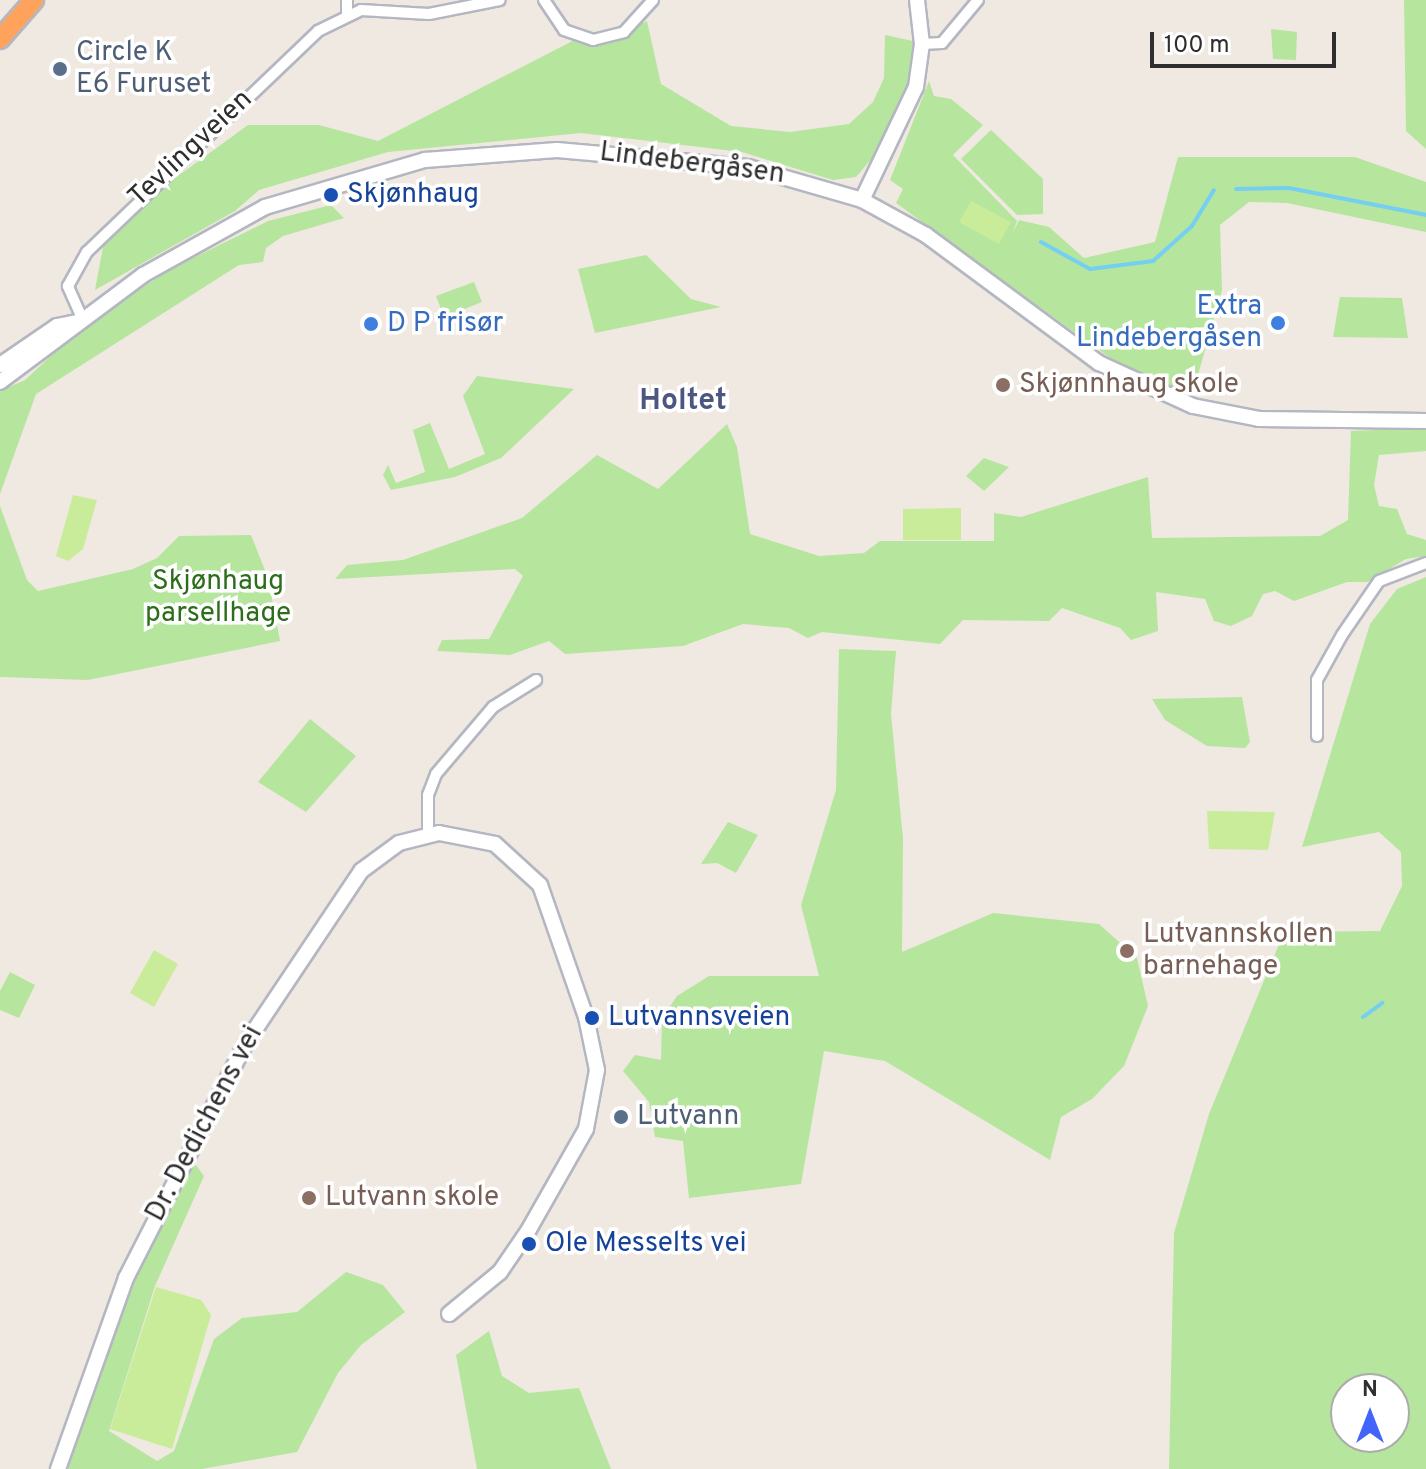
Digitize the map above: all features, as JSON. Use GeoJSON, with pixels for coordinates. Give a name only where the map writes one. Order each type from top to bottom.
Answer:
{"type":"FeatureCollection","features":[{"type":"Feature","properties":{"kind":"highway"},"geometry":{"type":"LineString","coordinates":[[0,39],[34,0]]}},
{"type":"Feature","properties":{"kind":"street"},"geometry":{"type":"LineString","coordinates":[[347,0],[347,14],[374,8],[429,14],[500,0]]}},
{"type":"Feature","properties":{"kind":"street"},"geometry":{"type":"LineString","coordinates":[[544,0],[565,31],[593,40],[624,32],[653,0]]}},
{"type":"Feature","properties":{"kind":"street"},"geometry":{"type":"LineString","coordinates":[[862,200],[911,101],[922,44],[917,0]]}},
{"type":"Feature","properties":{"kind":"street"},"geometry":{"type":"LineString","coordinates":[[922,44],[942,43],[978,0]]}},
{"type":"Feature","properties":{"kind":"street","name":"Tevlingveien"},"geometry":{"type":"LineString","coordinates":[[79,320],[68,286],[87,252],[318,31],[347,14]]}},
{"type":"Feature","properties":{"kind":"street","name":"Lindebergåsen"},"geometry":{"type":"LineString","coordinates":[[0,382],[79,320],[227,225],[357,175],[425,160],[524,150],[645,154],[776,172],[862,200],[926,235],[1099,363],[1161,394],[1259,419],[1426,421]]}},
{"type":"Feature","properties":{"kind":"street","name":"Lindebergåsen"},"geometry":{"type":"LineString","coordinates":[[0,365],[57,326],[79,320]]}},
{"type":"Feature","properties":{"kind":"street"},"geometry":{"type":"LineString","coordinates":[[1317,736],[1317,680],[1342,635],[1379,581],[1426,563]]}},
{"type":"Feature","properties":{"kind":"street"},"geometry":{"type":"LineString","coordinates":[[449,1314],[497,1275],[520,1245],[586,1129],[597,1070],[559,928],[538,882],[490,842],[428,834],[428,795],[436,774],[493,707],[536,680]]}},
{"type":"Feature","properties":{"kind":"street","name":"Dr. Dedichens vei"},"geometry":{"type":"LineString","coordinates":[[58,1469],[131,1268],[244,1046],[361,871],[388,848],[428,834]]}},
{"type":"Feature","properties":{"kind":"green space"},"geometry":{"type":"Polygon","coordinates":[[[1404,0],[1426,0],[1426,149],[1406,131],[1404,0]]]}},
{"type":"Feature","properties":{"kind":"green space"},"geometry":{"type":"Polygon","coordinates":[[[647,21],[661,84],[731,126],[790,132],[849,124],[873,102],[884,78],[885,35],[913,41],[909,79],[881,148],[856,177],[833,180],[742,152],[581,133],[388,152],[259,190],[235,211],[95,290],[103,247],[167,184],[248,125],[319,125],[378,141],[588,33],[613,36],[647,21]]]}},
{"type":"Feature","properties":{"kind":"green space"},"geometry":{"type":"Polygon","coordinates":[[[1271,29],[1297,32],[1296,60],[1273,59],[1271,29]]]}},
{"type":"Feature","properties":{"kind":"green space"},"geometry":{"type":"Polygon","coordinates":[[[929,81],[934,96],[951,99],[983,125],[953,155],[1017,221],[1013,233],[1019,220],[1049,227],[1084,258],[1155,242],[1178,157],[1355,157],[1426,182],[1426,232],[1287,203],[1249,202],[1220,225],[1222,290],[1192,396],[1121,366],[896,203],[903,189],[890,180],[929,81]]]}},
{"type":"Feature","properties":{"kind":"green space"},"geometry":{"type":"Polygon","coordinates":[[[991,130],[1043,179],[1043,214],[1017,215],[961,159],[991,130]]]}},
{"type":"Feature","properties":{"kind":"green space"},"geometry":{"type":"Polygon","coordinates":[[[971,201],[1011,222],[999,244],[959,222],[971,201]]]}},
{"type":"Feature","properties":{"kind":"green space"},"geometry":{"type":"Polygon","coordinates":[[[331,205],[344,218],[283,236],[266,248],[263,262],[239,265],[36,394],[0,494],[0,391],[25,380],[94,316],[177,266],[268,221],[331,205]]]}},
{"type":"Feature","properties":{"kind":"green space"},"geometry":{"type":"Polygon","coordinates":[[[646,255],[691,299],[721,307],[595,333],[578,269],[646,255]]]}},
{"type":"Feature","properties":{"kind":"green space"},"geometry":{"type":"Polygon","coordinates":[[[474,282],[482,302],[444,317],[436,296],[474,282]]]}},
{"type":"Feature","properties":{"kind":"green space"},"geometry":{"type":"Polygon","coordinates":[[[1340,297],[1402,298],[1408,338],[1333,337],[1340,297]]]}},
{"type":"Feature","properties":{"kind":"green space"},"geometry":{"type":"Polygon","coordinates":[[[477,376],[574,389],[501,458],[455,477],[391,490],[383,475],[388,465],[396,483],[425,472],[413,430],[430,423],[449,469],[485,454],[463,396],[477,376]]]}},
{"type":"Feature","properties":{"kind":"green space"},"geometry":{"type":"Polygon","coordinates":[[[727,424],[737,447],[750,534],[819,556],[864,553],[880,541],[994,541],[994,513],[1021,517],[1148,477],[1152,538],[1320,536],[1348,520],[1351,431],[1426,428],[1426,451],[1379,455],[1374,485],[1379,506],[1397,509],[1407,534],[1426,540],[1426,556],[1406,559],[1367,582],[1347,582],[1294,601],[1275,591],[1263,594],[1252,616],[1231,626],[1214,621],[1205,599],[1156,592],[1158,631],[1131,640],[1120,628],[1062,608],[1049,621],[963,620],[940,644],[822,632],[808,638],[789,628],[743,624],[683,646],[565,654],[549,641],[510,655],[437,651],[442,640],[489,639],[523,576],[515,569],[335,579],[347,565],[403,560],[522,518],[597,455],[658,489],[727,424]]]}},
{"type":"Feature","properties":{"kind":"green space"},"geometry":{"type":"Polygon","coordinates":[[[984,458],[1009,467],[984,491],[966,476],[984,458]]]}},
{"type":"Feature","properties":{"kind":"green space"},"geometry":{"type":"Polygon","coordinates":[[[73,495],[97,500],[83,549],[68,561],[56,556],[73,495]]]}},
{"type":"Feature","properties":{"kind":"green space","name":"Skjønhaug parsellhage"},"geometry":{"type":"Polygon","coordinates":[[[0,506],[27,580],[38,591],[133,569],[157,558],[179,536],[251,535],[268,578],[280,641],[88,680],[0,677],[0,506]]]}},
{"type":"Feature","properties":{"kind":"green space"},"geometry":{"type":"Polygon","coordinates":[[[961,508],[961,540],[903,540],[903,509],[961,508]]]}},
{"type":"Feature","properties":{"kind":"green space"},"geometry":{"type":"Polygon","coordinates":[[[1426,577],[1426,1469],[1169,1469],[1174,1233],[1209,1114],[1284,932],[1380,931],[1402,886],[1401,852],[1379,832],[1302,847],[1370,624],[1397,589],[1426,577]]]}},
{"type":"Feature","properties":{"kind":"green space"},"geometry":{"type":"Polygon","coordinates":[[[839,649],[896,651],[891,714],[903,839],[902,952],[993,913],[1099,924],[1137,958],[1148,1006],[1124,1066],[1092,1099],[1061,1117],[1050,1160],[885,1061],[824,1051],[801,1184],[689,1198],[683,1141],[655,1137],[649,1102],[623,1071],[635,1055],[661,1060],[662,1018],[677,996],[709,976],[819,976],[801,905],[836,790],[839,649]]]}},
{"type":"Feature","properties":{"kind":"green space"},"geometry":{"type":"Polygon","coordinates":[[[1242,697],[1250,742],[1245,748],[1207,746],[1165,720],[1152,699],[1242,697]]]}},
{"type":"Feature","properties":{"kind":"green space"},"geometry":{"type":"Polygon","coordinates":[[[310,719],[356,756],[306,812],[258,782],[310,719]]]}},
{"type":"Feature","properties":{"kind":"green space"},"geometry":{"type":"Polygon","coordinates":[[[1207,811],[1275,812],[1268,850],[1209,849],[1207,811]]]}},
{"type":"Feature","properties":{"kind":"green space"},"geometry":{"type":"Polygon","coordinates":[[[728,822],[758,835],[736,873],[717,863],[701,864],[728,822]]]}},
{"type":"Feature","properties":{"kind":"green space"},"geometry":{"type":"Polygon","coordinates":[[[154,950],[178,964],[154,1007],[130,993],[154,950]]]}},
{"type":"Feature","properties":{"kind":"green space"},"geometry":{"type":"Polygon","coordinates":[[[10,972],[35,985],[19,1018],[0,1010],[0,991],[10,972]]]}},
{"type":"Feature","properties":{"kind":"green space"},"geometry":{"type":"Polygon","coordinates":[[[193,1161],[204,1176],[155,1286],[109,1431],[157,1461],[174,1451],[214,1339],[242,1318],[297,1312],[346,1272],[383,1285],[405,1312],[361,1345],[338,1373],[297,1452],[202,1469],[68,1469],[119,1306],[193,1161]]]}},
{"type":"Feature","properties":{"kind":"green space"},"geometry":{"type":"Polygon","coordinates":[[[156,1287],[201,1300],[211,1315],[172,1449],[110,1429],[156,1287]]]}},
{"type":"Feature","properties":{"kind":"green space"},"geometry":{"type":"Polygon","coordinates":[[[489,1331],[502,1376],[529,1393],[579,1388],[611,1469],[477,1469],[456,1355],[489,1331]]]}},
{"type":"Feature","properties":{"kind":"waterway"},"geometry":{"type":"LineString","coordinates":[[1236,189],[1289,188],[1426,215]]}},
{"type":"Feature","properties":{"kind":"waterway"},"geometry":{"type":"LineString","coordinates":[[1041,242],[1090,269],[1153,261],[1192,226],[1214,190]]}},
{"type":"Feature","properties":{"kind":"waterway"},"geometry":{"type":"LineString","coordinates":[[1363,1017],[1382,1003]]}},
{"type":"Feature","properties":{"kind":"place","name":"Circle K E6 Furuset"},"geometry":{"type":"Point","coordinates":[60,69]}},
{"type":"Feature","properties":{"kind":"place","name":"Skjønhaug"},"geometry":{"type":"Point","coordinates":[331,195]}},
{"type":"Feature","properties":{"kind":"place","name":"Extra Lindebergåsen"},"geometry":{"type":"Point","coordinates":[1278,323]}},
{"type":"Feature","properties":{"kind":"place","name":"D P frisør"},"geometry":{"type":"Point","coordinates":[371,324]}},
{"type":"Feature","properties":{"kind":"place","name":"Skjønnhaug skole"},"geometry":{"type":"Point","coordinates":[1003,385]}},
{"type":"Feature","properties":{"kind":"place","name":"Lutvannskollen barnehage"},"geometry":{"type":"Point","coordinates":[1127,951]}},
{"type":"Feature","properties":{"kind":"place","name":"Lutvannsveien"},"geometry":{"type":"Point","coordinates":[592,1018]}},
{"type":"Feature","properties":{"kind":"place","name":"Lutvann"},"geometry":{"type":"Point","coordinates":[621,1117]}},
{"type":"Feature","properties":{"kind":"place","name":"Lutvann skole"},"geometry":{"type":"Point","coordinates":[309,1198]}},
{"type":"Feature","properties":{"kind":"place","name":"Ole Messelts vei"},"geometry":{"type":"Point","coordinates":[529,1244]}},
{"type":"Feature","properties":{"kind":"district","name":"Holtet"},"geometry":{"type":"Point","coordinates":[683,402]}}]}
